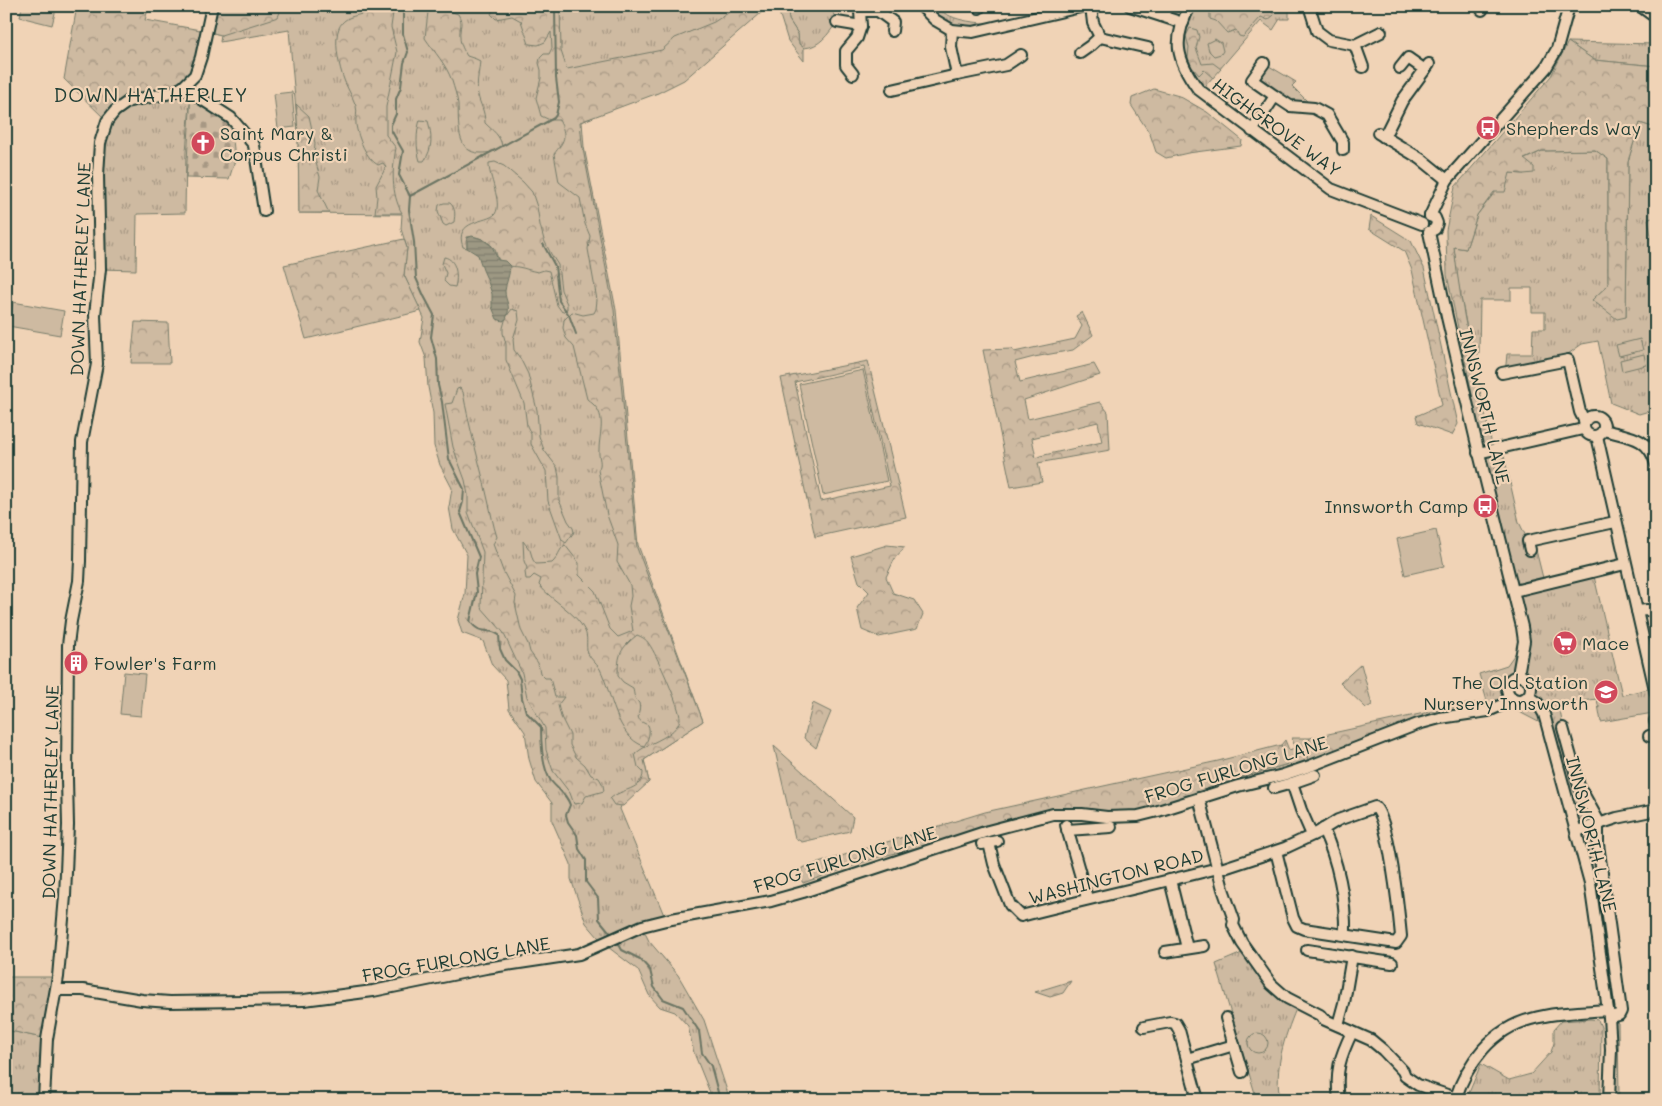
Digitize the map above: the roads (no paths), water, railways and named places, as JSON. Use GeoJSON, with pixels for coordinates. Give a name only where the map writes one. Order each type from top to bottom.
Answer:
{"type":"FeatureCollection","features":[{"type":"Feature","properties":{"kind":"street"},"geometry":{"type":"LineString","coordinates":[[212,6],[201,57],[195,75],[183,87],[231,118],[254,145],[264,211]]}},
{"type":"Feature","properties":{"kind":"street"},"geometry":{"type":"LineString","coordinates":[[921,6],[935,20],[952,30],[973,32],[1050,10],[1085,6]]}},
{"type":"Feature","properties":{"kind":"street"},"geometry":{"type":"LineString","coordinates":[[1091,6],[1093,23],[1100,37]]}},
{"type":"Feature","properties":{"kind":"street"},"geometry":{"type":"LineString","coordinates":[[1130,6],[1183,23]]}},
{"type":"Feature","properties":{"kind":"street"},"geometry":{"type":"LineString","coordinates":[[1162,16],[1168,6]]}},
{"type":"Feature","properties":{"kind":"street","name":"HIGHGROVE WAY"},"geometry":{"type":"LineString","coordinates":[[1190,6],[1178,40],[1180,58],[1187,74],[1198,89],[1331,189],[1425,228]]}},
{"type":"Feature","properties":{"kind":"street"},"geometry":{"type":"LineString","coordinates":[[1311,6],[1317,31],[1330,40],[1355,45],[1374,32]]}},
{"type":"Feature","properties":{"kind":"street"},"geometry":{"type":"LineString","coordinates":[[1400,68],[1408,58],[1427,67],[1402,101],[1381,135],[1421,159],[1447,180],[1546,68],[1557,49],[1569,6]]}},
{"type":"Feature","properties":{"kind":"street"},"geometry":{"type":"LineString","coordinates":[[1640,6],[1654,13]]}},
{"type":"Feature","properties":{"kind":"street"},"geometry":{"type":"LineString","coordinates":[[853,74],[843,66],[846,51],[857,38],[861,26],[859,9],[878,11],[894,24]]}},
{"type":"Feature","properties":{"kind":"street"},"geometry":{"type":"LineString","coordinates":[[837,22],[861,26]]}},
{"type":"Feature","properties":{"kind":"street"},"geometry":{"type":"LineString","coordinates":[[952,30],[951,47],[957,76]]}},
{"type":"Feature","properties":{"kind":"street"},"geometry":{"type":"LineString","coordinates":[[1100,37],[1143,44]]}},
{"type":"Feature","properties":{"kind":"street"},"geometry":{"type":"LineString","coordinates":[[1080,53],[1100,37]]}},
{"type":"Feature","properties":{"kind":"street"},"geometry":{"type":"LineString","coordinates":[[1355,45],[1363,67]]}},
{"type":"Feature","properties":{"kind":"street"},"geometry":{"type":"LineString","coordinates":[[898,86],[957,76],[1018,61]]}},
{"type":"Feature","properties":{"kind":"street"},"geometry":{"type":"LineString","coordinates":[[1264,63],[1249,83],[1290,106],[1314,108],[1327,115],[1346,144]]}},
{"type":"Feature","properties":{"kind":"street","name":"DOWN HATHERLEY LANE"},"geometry":{"type":"LineString","coordinates":[[44,1100],[47,1039],[56,990],[62,930],[68,825],[68,645],[79,581],[82,442],[97,364],[95,315],[100,268],[98,175],[100,143],[107,121],[115,111],[128,101],[171,92],[183,87]]}},
{"type":"Feature","properties":{"kind":"street"},"geometry":{"type":"LineString","coordinates":[[1252,130],[1275,96]]}},
{"type":"Feature","properties":{"kind":"street","name":"INNSWORTH LANE"},"geometry":{"type":"LineString","coordinates":[[1447,180],[1430,216],[1435,218],[1437,223],[1436,229],[1425,228],[1478,452],[1514,591],[1524,641],[1519,669],[1520,676]]}},
{"type":"Feature","properties":{"kind":"street"},"geometry":{"type":"LineString","coordinates":[[1502,373],[1568,360],[1580,412],[1588,435],[1600,433],[1641,441],[1650,448],[1656,464]]}},
{"type":"Feature","properties":{"kind":"street"},"geometry":{"type":"LineString","coordinates":[[1478,452],[1584,424],[1591,415],[1599,416],[1604,423],[1600,433],[1615,522],[1656,695]]}},
{"type":"Feature","properties":{"kind":"street"},"geometry":{"type":"LineString","coordinates":[[1530,550],[1528,541],[1615,522]]}},
{"type":"Feature","properties":{"kind":"street"},"geometry":{"type":"LineString","coordinates":[[1514,591],[1625,564]]}},
{"type":"Feature","properties":{"kind":"street"},"geometry":{"type":"LineString","coordinates":[[1637,611],[1656,611]]}},
{"type":"Feature","properties":{"kind":"street"},"geometry":{"type":"LineString","coordinates":[[1520,676],[1529,682],[1530,690],[1525,698],[1517,700],[1509,695],[1507,684],[1513,677],[1520,676]]}},
{"type":"Feature","properties":{"kind":"street","name":"FROG FURLONG LANE"},"geometry":{"type":"LineString","coordinates":[[56,990],[83,990],[142,1000],[170,1002],[304,1000],[373,991],[486,968],[579,954],[642,926],[771,901],[988,831],[1053,814],[1082,814],[1107,817],[1138,816],[1310,766],[1418,724],[1440,718],[1488,711],[1504,704],[1509,695]]}},
{"type":"Feature","properties":{"kind":"street","name":"INNSWORTH LANE"},"geometry":{"type":"LineString","coordinates":[[1528,696],[1537,702],[1544,714],[1590,883],[1608,1014],[1610,1049],[1609,1100]]}},
{"type":"Feature","properties":{"kind":"street","name":"INNSWORTH LANE"},"geometry":{"type":"LineString","coordinates":[[1563,728],[1579,786],[1599,824],[1598,844],[1621,1011],[1619,1015],[1608,1014]]}},
{"type":"Feature","properties":{"kind":"street"},"geometry":{"type":"LineString","coordinates":[[1274,788],[1315,775]]}},
{"type":"Feature","properties":{"kind":"street"},"geometry":{"type":"LineString","coordinates":[[1292,783],[1312,835]]}},
{"type":"Feature","properties":{"kind":"street"},"geometry":{"type":"LineString","coordinates":[[1200,798],[1218,869],[1234,920],[1233,925],[1264,977],[1287,998],[1320,1015],[1323,1019],[1371,1040],[1403,1071],[1404,1076],[1418,1085],[1456,1099],[1468,1069],[1477,1056],[1491,1041],[1512,1027],[1539,1017],[1608,1014]]}},
{"type":"Feature","properties":{"kind":"street","name":"WASHINGTON ROAD"},"geometry":{"type":"LineString","coordinates":[[989,842],[994,864],[1010,905],[1021,916],[1087,898],[1138,889],[1218,869],[1276,851],[1312,835],[1338,820],[1374,807],[1377,808],[1381,816],[1392,867],[1401,936],[1396,943],[1345,934]]}},
{"type":"Feature","properties":{"kind":"street"},"geometry":{"type":"LineString","coordinates":[[1577,831],[1616,818],[1656,810]]}},
{"type":"Feature","properties":{"kind":"street"},"geometry":{"type":"LineString","coordinates":[[1087,898],[1067,827],[1111,827]]}},
{"type":"Feature","properties":{"kind":"street"},"geometry":{"type":"LineString","coordinates":[[1276,851],[1293,918],[1297,926],[1304,929],[1345,934],[1346,912],[1332,853],[1323,829]]}},
{"type":"Feature","properties":{"kind":"street"},"geometry":{"type":"LineString","coordinates":[[1170,880],[1187,948]]}},
{"type":"Feature","properties":{"kind":"street"},"geometry":{"type":"LineString","coordinates":[[1165,952],[1204,946]]}},
{"type":"Feature","properties":{"kind":"street"},"geometry":{"type":"LineString","coordinates":[[1307,950],[1392,963]]}},
{"type":"Feature","properties":{"kind":"street"},"geometry":{"type":"LineString","coordinates":[[1338,1025],[1344,1003],[1352,956]]}},
{"type":"Feature","properties":{"kind":"street"},"geometry":{"type":"LineString","coordinates":[[1226,1018],[1242,1072]]}},
{"type":"Feature","properties":{"kind":"street"},"geometry":{"type":"LineString","coordinates":[[1144,1027],[1170,1022],[1175,1023],[1179,1030],[1198,1100]]}},
{"type":"Feature","properties":{"kind":"street"},"geometry":{"type":"LineString","coordinates":[[1340,1100],[1337,1072],[1344,1048],[1352,1032]]}},
{"type":"Feature","properties":{"kind":"street"},"geometry":{"type":"LineString","coordinates":[[1187,1060],[1234,1045]]}},
{"type":"Feature","properties":{"kind":"waterway"},"geometry":{"type":"LineString","coordinates":[[403,6],[403,34],[408,52],[404,63],[401,87],[396,99],[396,114],[391,130],[403,151],[399,175],[410,196],[409,210],[414,242],[416,278],[434,315],[431,337],[437,359],[438,385],[449,459],[464,489],[460,512],[479,557],[475,574],[477,592],[470,621],[481,630],[499,635],[500,649],[505,660],[516,671],[520,679],[526,712],[541,727],[543,755],[548,776],[570,805],[566,815],[568,822],[577,835],[579,849],[586,860],[586,882],[598,898],[599,919],[612,935]]}},
{"type":"Feature","properties":{"kind":"waterway"},"geometry":{"type":"LineString","coordinates":[[410,196],[554,118],[559,102],[556,78],[555,6]]}},
{"type":"Feature","properties":{"kind":"waterway"},"geometry":{"type":"LineString","coordinates":[[543,244],[555,266],[559,301],[569,315],[576,334]]}},
{"type":"Feature","properties":{"kind":"waterway"},"geometry":{"type":"LineString","coordinates":[[617,941],[622,950],[640,959],[650,970],[654,987],[663,999],[683,1007],[699,1031],[702,1053],[711,1066],[720,1100]]}},
{"type":"Feature","properties":{"kind":"place","name":"Shepherds Way"},"geometry":{"type":"Point","coordinates":[1488,128]}},
{"type":"Feature","properties":{"kind":"place","name":"Saint Mary & Corpus Christi"},"geometry":{"type":"Point","coordinates":[203,143]}},
{"type":"Feature","properties":{"kind":"place","name":"Innsworth Camp"},"geometry":{"type":"Point","coordinates":[1485,506]}},
{"type":"Feature","properties":{"kind":"place","name":"Mace"},"geometry":{"type":"Point","coordinates":[1565,643]}},
{"type":"Feature","properties":{"kind":"place","name":"Fowler's Farm"},"geometry":{"type":"Point","coordinates":[76,663]}},
{"type":"Feature","properties":{"kind":"place","name":"The Old Station Nursery Innsworth"},"geometry":{"type":"Point","coordinates":[1606,692]}},
{"type":"Feature","properties":{"kind":"district","name":"DOWN HATHERLEY"},"geometry":{"type":"Point","coordinates":[151,94]}}]}
